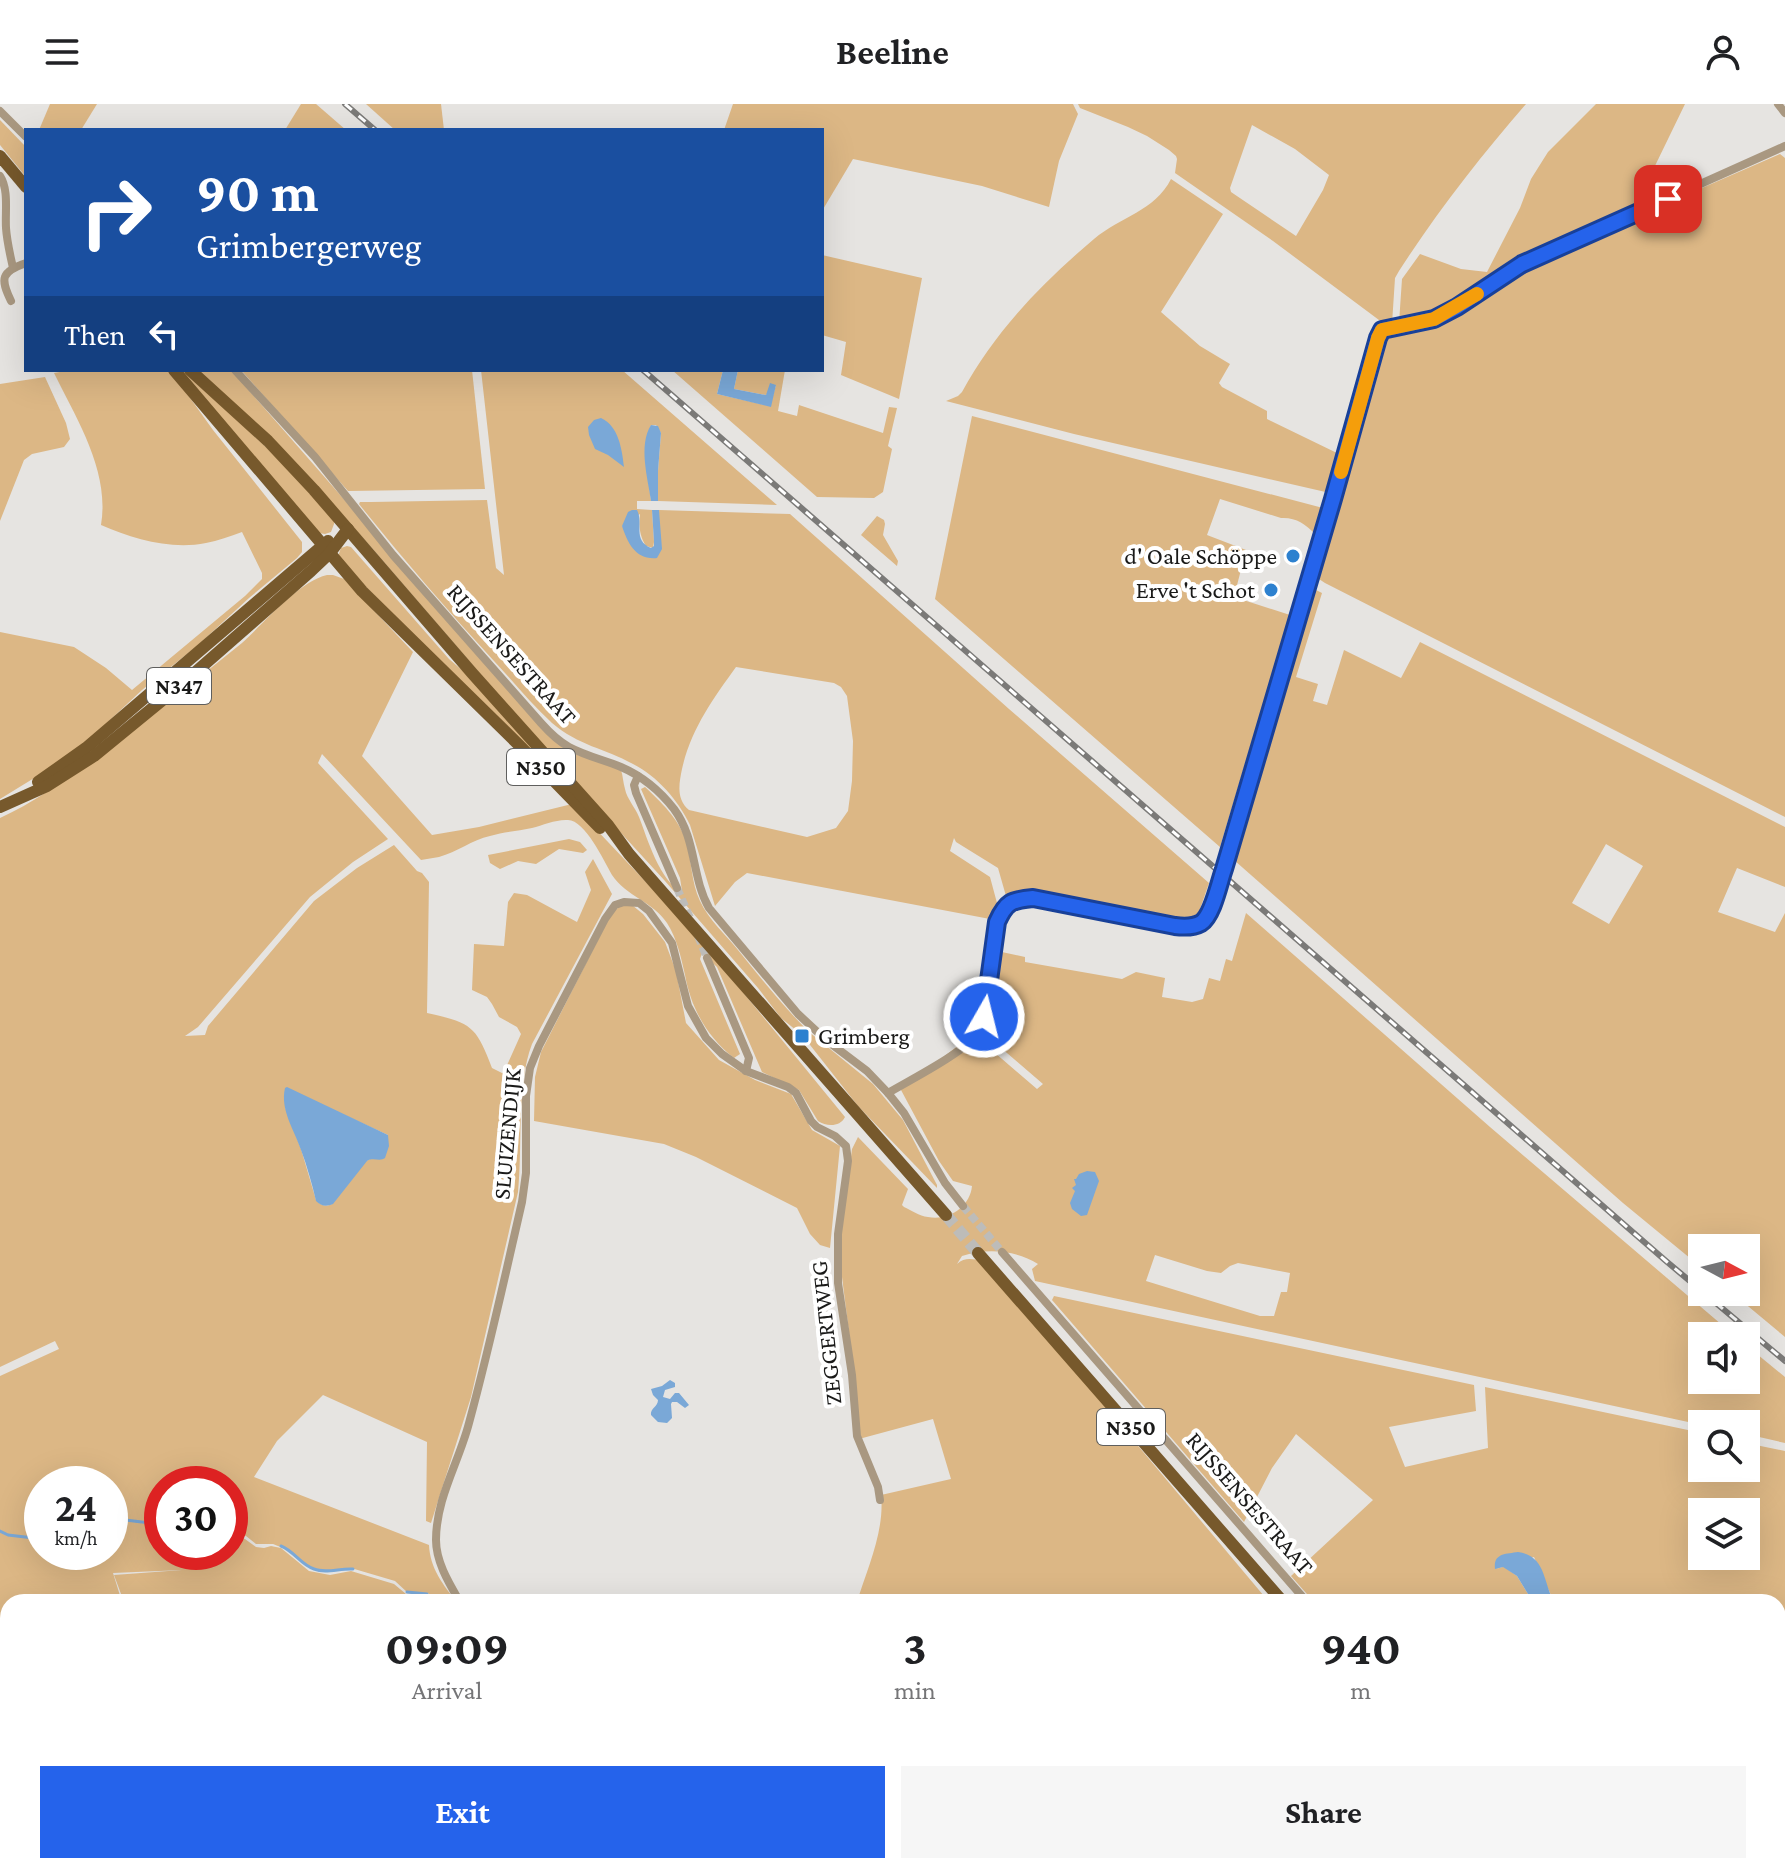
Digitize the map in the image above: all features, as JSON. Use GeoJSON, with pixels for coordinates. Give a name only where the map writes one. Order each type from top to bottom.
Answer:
{"type":"FeatureCollection","features":[{"type":"Feature","properties":{"kind":"main road"},"geometry":{"type":"LineString","coordinates":[[0,156],[24,185]]}},
{"type":"Feature","properties":{"kind":"main road","name":"RIJSSENSESTRAAT"},"geometry":{"type":"LineString","coordinates":[[176,372],[362,591],[629,854]]}},
{"type":"Feature","properties":{"kind":"main road","name":"RIJSSENSESTRAAT"},"geometry":{"type":"LineString","coordinates":[[192,372],[268,441],[314,490],[946,1215]]}},
{"type":"Feature","properties":{"kind":"main road","name":"N347"},"geometry":{"type":"LineString","coordinates":[[0,807],[47,786],[94,756],[182,684],[348,529]]}},
{"type":"Feature","properties":{"kind":"main road","name":"RIJSSENSESTRAAT"},"geometry":{"type":"LineString","coordinates":[[978,1253],[1276,1594]]}},
{"type":"Feature","properties":{"kind":"street"},"geometry":{"type":"LineString","coordinates":[[1778,104],[1785,113]]}},
{"type":"Feature","properties":{"kind":"street"},"geometry":{"type":"LineString","coordinates":[[0,111],[24,135]]}},
{"type":"Feature","properties":{"kind":"street"},"geometry":{"type":"LineString","coordinates":[[888,1093],[964,1047],[978,1033],[984,1017],[997,922],[1003,908],[1014,900],[1033,898],[1187,927],[1200,924],[1209,914],[1382,330],[1434,319],[1522,264],[1785,146]]}},
{"type":"Feature","properties":{"kind":"street"},"geometry":{"type":"LineString","coordinates":[[0,176],[5,184],[6,228],[13,268]]}},
{"type":"Feature","properties":{"kind":"street"},"geometry":{"type":"LineString","coordinates":[[11,301],[3,281],[8,271],[24,264]]}},
{"type":"Feature","properties":{"kind":"street","name":"RIJSSENSESTRAAT"},"geometry":{"type":"LineString","coordinates":[[237,372],[315,457],[393,555],[541,723],[566,745],[638,776],[666,800],[681,820],[693,851],[703,895],[717,918],[798,1014],[867,1071],[888,1093],[963,1206]]}},
{"type":"Feature","properties":{"kind":"street"},"geometry":{"type":"LineString","coordinates":[[638,776],[634,789],[677,888]]}},
{"type":"Feature","properties":{"kind":"street","name":"SLUIZENDIJK"},"geometry":{"type":"LineString","coordinates":[[456,1594],[439,1560],[436,1532],[446,1485],[469,1423],[522,1202],[526,1173],[529,1073],[539,1046],[615,905],[628,901],[639,903],[655,918],[672,943],[688,1006],[701,1030],[714,1047],[746,1071]]}},
{"type":"Feature","properties":{"kind":"street"},"geometry":{"type":"LineString","coordinates":[[707,958],[749,1058],[746,1071]]}},
{"type":"Feature","properties":{"kind":"street","name":"ZEGGERTWEG"},"geometry":{"type":"LineString","coordinates":[[746,1071],[796,1093],[811,1121],[839,1139],[847,1148],[838,1234],[838,1283],[852,1375],[857,1436],[878,1487],[880,1500]]}},
{"type":"Feature","properties":{"kind":"street","name":"RIJSSENSESTRAAT"},"geometry":{"type":"LineString","coordinates":[[1002,1252],[1300,1594]]}},
{"type":"Feature","properties":{"kind":"shaded area"},"geometry":{"type":"Polygon","coordinates":[[[50,104],[97,104],[82,128],[40,128],[50,104]]]}},
{"type":"Feature","properties":{"kind":"shaded area"},"geometry":{"type":"Polygon","coordinates":[[[301,104],[316,104],[344,128],[286,128],[301,104]]]}},
{"type":"Feature","properties":{"kind":"shaded area"},"geometry":{"type":"Polygon","coordinates":[[[366,104],[441,104],[444,128],[393,128],[366,104]]]}},
{"type":"Feature","properties":{"kind":"shaded area"},"geometry":{"type":"Polygon","coordinates":[[[733,104],[1073,104],[1078,114],[1059,161],[1049,207],[982,186],[853,159],[824,208],[824,128],[725,128],[733,104]]]}},
{"type":"Feature","properties":{"kind":"shaded area"},"geometry":{"type":"Polygon","coordinates":[[[1078,104],[1526,104],[1428,227],[1399,271],[1395,278],[1392,324],[1379,320],[1175,173],[1177,159],[1169,150],[1128,127],[1080,108],[1078,104]],[[1252,125],[1230,188],[1231,192],[1296,236],[1329,175],[1295,149],[1252,125]]]}},
{"type":"Feature","properties":{"kind":"shaded area"},"geometry":{"type":"Polygon","coordinates":[[[1596,104],[1685,104],[1636,205],[1536,252],[1438,313],[1399,323],[1402,279],[1420,254],[1461,269],[1487,272],[1520,208],[1531,179],[1548,152],[1596,104]]]}},
{"type":"Feature","properties":{"kind":"shaded area"},"geometry":{"type":"Polygon","coordinates":[[[0,120],[24,145],[24,175],[0,145],[0,120]]]}},
{"type":"Feature","properties":{"kind":"shaded area"},"geometry":{"type":"Polygon","coordinates":[[[1780,154],[1785,158],[1785,817],[1325,583],[1314,572],[1388,337],[1443,320],[1517,271],[1780,154]]]}},
{"type":"Feature","properties":{"kind":"shaded area"},"geometry":{"type":"Polygon","coordinates":[[[1171,179],[1223,214],[1161,312],[1200,346],[1230,364],[1219,383],[1222,387],[1267,411],[1267,419],[1339,454],[1330,493],[946,401],[962,392],[1005,328],[1056,273],[1104,231],[1156,199],[1171,179]]]}},
{"type":"Feature","properties":{"kind":"shaded area"},"geometry":{"type":"Polygon","coordinates":[[[824,255],[922,278],[899,399],[841,375],[846,342],[824,336],[824,255]]]}},
{"type":"Feature","properties":{"kind":"shaded area"},"geometry":{"type":"Polygon","coordinates":[[[171,372],[302,542],[302,552],[93,736],[0,799],[0,632],[74,647],[132,690],[262,579],[242,532],[210,542],[179,545],[139,539],[101,525],[101,485],[90,446],[54,373],[171,372]]]}},
{"type":"Feature","properties":{"kind":"shaded area"},"geometry":{"type":"Polygon","coordinates":[[[181,372],[187,372],[292,472],[334,520],[331,532],[319,533],[181,372]]]}},
{"type":"Feature","properties":{"kind":"shaded area"},"geometry":{"type":"Polygon","coordinates":[[[199,372],[233,372],[556,742],[575,754],[621,770],[626,793],[655,858],[667,879],[682,891],[680,878],[641,789],[645,787],[663,805],[683,833],[695,886],[704,908],[807,1030],[802,1035],[781,1018],[665,881],[557,763],[371,547],[285,453],[199,372]]]}},
{"type":"Feature","properties":{"kind":"shaded area"},"geometry":{"type":"Polygon","coordinates":[[[243,372],[472,372],[485,489],[348,491],[243,372]]]}},
{"type":"Feature","properties":{"kind":"shaded area"},"geometry":{"type":"Polygon","coordinates":[[[481,372],[624,372],[777,505],[658,501],[661,433],[656,425],[651,425],[645,453],[651,501],[637,501],[637,509],[652,510],[653,548],[646,546],[642,538],[640,514],[622,526],[657,558],[659,510],[790,514],[1209,883],[1198,915],[1178,922],[1014,893],[1006,896],[998,868],[954,838],[950,851],[990,877],[997,903],[990,919],[747,873],[715,906],[690,825],[666,790],[642,769],[572,737],[552,723],[442,603],[359,504],[487,500],[496,568],[504,575],[481,372]],[[736,667],[711,703],[686,754],[679,786],[685,806],[689,810],[807,837],[836,828],[848,811],[852,781],[853,741],[847,696],[834,683],[736,667]]]}},
{"type":"Feature","properties":{"kind":"shaded area"},"geometry":{"type":"Polygon","coordinates":[[[674,372],[722,372],[717,394],[770,406],[776,385],[766,395],[734,389],[738,372],[785,372],[778,411],[797,416],[799,405],[883,433],[889,407],[897,408],[888,446],[892,449],[883,492],[874,498],[817,497],[674,372]]]}},
{"type":"Feature","properties":{"kind":"shaded area"},"geometry":{"type":"Polygon","coordinates":[[[45,377],[70,439],[64,447],[32,454],[24,460],[0,521],[0,384],[45,377]]]}},
{"type":"Feature","properties":{"kind":"shaded area"},"geometry":{"type":"Polygon","coordinates":[[[972,416],[1323,508],[1315,534],[1296,520],[1220,499],[1207,535],[1246,550],[1234,597],[1290,615],[1220,847],[935,599],[972,416]]]}},
{"type":"Feature","properties":{"kind":"shaded area"},"geometry":{"type":"Polygon","coordinates":[[[877,516],[884,520],[883,535],[898,561],[897,566],[861,535],[877,516]]]}},
{"type":"Feature","properties":{"kind":"shaded area"},"geometry":{"type":"Polygon","coordinates":[[[347,546],[616,839],[367,588],[338,556],[341,548],[347,546]]]}},
{"type":"Feature","properties":{"kind":"shaded area"},"geometry":{"type":"Polygon","coordinates":[[[333,575],[344,579],[413,652],[362,756],[432,835],[572,804],[719,963],[845,1117],[837,1124],[818,1121],[799,1090],[762,1072],[717,967],[702,953],[700,959],[740,1054],[734,1058],[724,1050],[696,1010],[678,948],[667,923],[618,882],[587,834],[574,822],[559,820],[495,835],[446,855],[421,860],[322,754],[318,763],[388,839],[353,862],[310,897],[198,1027],[185,1036],[205,1035],[208,1026],[314,901],[394,845],[429,882],[427,1013],[470,1028],[481,1043],[492,1068],[502,1073],[521,1034],[517,1027],[499,1017],[487,997],[472,990],[474,944],[504,946],[508,902],[514,893],[527,895],[577,922],[591,890],[585,872],[593,859],[612,894],[532,1044],[527,1061],[522,1097],[518,1192],[471,1397],[431,1523],[426,1521],[427,1442],[323,1395],[277,1441],[254,1477],[429,1545],[435,1569],[451,1594],[408,1593],[395,1581],[351,1568],[324,1572],[312,1569],[288,1550],[273,1544],[256,1544],[248,1538],[248,1466],[144,1466],[144,1570],[182,1570],[113,1573],[120,1594],[0,1594],[0,1376],[59,1349],[55,1341],[0,1367],[0,818],[50,790],[96,756],[228,655],[293,594],[316,579],[333,575]],[[285,1088],[285,1107],[316,1200],[326,1206],[332,1204],[370,1159],[383,1159],[388,1135],[285,1088]]]}},
{"type":"Feature","properties":{"kind":"shaded area"},"geometry":{"type":"Polygon","coordinates":[[[1310,587],[1322,593],[1296,677],[1318,684],[1313,701],[1327,705],[1344,650],[1401,678],[1420,642],[1785,827],[1785,887],[1737,868],[1718,912],[1775,932],[1785,913],[1785,1337],[1748,1306],[1760,1306],[1760,1234],[1688,1234],[1688,1256],[1623,1203],[1226,853],[1310,587]],[[1606,844],[1572,903],[1609,924],[1643,866],[1606,844]]]}},
{"type":"Feature","properties":{"kind":"shaded area"},"geometry":{"type":"Polygon","coordinates":[[[569,839],[580,842],[587,850],[583,853],[559,849],[536,864],[518,861],[500,869],[490,863],[488,855],[569,839]]]}},
{"type":"Feature","properties":{"kind":"shaded area"},"geometry":{"type":"Polygon","coordinates":[[[632,905],[665,942],[676,971],[686,1023],[719,1060],[755,1080],[791,1094],[812,1130],[840,1146],[830,1248],[820,1245],[810,1234],[797,1208],[696,1157],[664,1144],[534,1121],[535,1077],[541,1052],[611,914],[620,906],[632,905]]]}},
{"type":"Feature","properties":{"kind":"shaded area"},"geometry":{"type":"Polygon","coordinates":[[[1246,913],[1688,1296],[1688,1306],[1700,1306],[1719,1322],[1688,1322],[1688,1394],[1760,1394],[1760,1356],[1785,1377],[1785,1443],[1760,1437],[1760,1410],[1688,1410],[1688,1422],[1035,1281],[1032,1269],[1038,1264],[1029,1259],[1001,1252],[971,1253],[962,1256],[957,1264],[966,1259],[983,1261],[1262,1594],[860,1594],[878,1536],[881,1495],[951,1479],[933,1419],[859,1439],[840,1243],[852,1149],[858,1137],[908,1189],[904,1207],[936,1218],[951,1214],[963,1206],[972,1186],[953,1181],[901,1090],[973,1034],[1037,1089],[1043,1084],[978,1028],[988,949],[1025,957],[1025,962],[1122,979],[1136,972],[1165,978],[1162,997],[1192,1002],[1203,999],[1209,978],[1220,981],[1226,959],[1232,961],[1246,913]],[[1155,1255],[1146,1281],[1260,1316],[1274,1316],[1281,1292],[1287,1292],[1290,1273],[1238,1263],[1221,1273],[1207,1271],[1155,1255]]]}},
{"type":"Feature","properties":{"kind":"shaded area"},"geometry":{"type":"Polygon","coordinates":[[[808,1031],[873,1084],[903,1120],[937,1188],[858,1106],[803,1036],[808,1031]]]}},
{"type":"Feature","properties":{"kind":"shaded area"},"geometry":{"type":"Polygon","coordinates":[[[1054,1296],[1474,1385],[1476,1411],[1389,1427],[1405,1467],[1488,1448],[1485,1387],[1688,1430],[1688,1482],[1760,1482],[1760,1446],[1785,1451],[1785,1594],[1550,1594],[1534,1557],[1504,1567],[1517,1576],[1528,1594],[1307,1594],[1291,1576],[1373,1500],[1296,1434],[1272,1468],[1244,1522],[1052,1300],[1054,1296]]]}},
{"type":"Feature","properties":{"kind":"shaded area"},"geometry":{"type":"Polygon","coordinates":[[[248,1541],[256,1547],[281,1548],[309,1571],[330,1575],[351,1571],[394,1584],[406,1594],[121,1594],[114,1575],[182,1570],[248,1570],[248,1541]]]}},
{"type":"Feature","properties":{"kind":"water"},"geometry":{"type":"Polygon","coordinates":[[[722,372],[738,372],[734,389],[766,395],[770,383],[776,385],[771,407],[717,394],[722,372]]]}},
{"type":"Feature","properties":{"kind":"water"},"geometry":{"type":"Polygon","coordinates":[[[601,418],[616,433],[624,467],[595,449],[588,427],[601,418]]]}},
{"type":"Feature","properties":{"kind":"water"},"geometry":{"type":"Polygon","coordinates":[[[651,425],[658,426],[661,433],[658,501],[651,501],[645,462],[645,442],[651,425]]]}},
{"type":"Feature","properties":{"kind":"water"},"geometry":{"type":"Polygon","coordinates":[[[632,510],[637,510],[639,515],[642,541],[651,548],[654,546],[652,510],[659,510],[662,549],[657,558],[638,554],[627,539],[622,526],[632,510]]]}},
{"type":"Feature","properties":{"kind":"water"},"geometry":{"type":"Polygon","coordinates":[[[287,1087],[388,1135],[389,1146],[385,1158],[367,1161],[333,1204],[328,1206],[316,1201],[286,1112],[284,1096],[287,1087]]]}},
{"type":"Feature","properties":{"kind":"water"},"geometry":{"type":"Polygon","coordinates":[[[1087,1171],[1095,1172],[1099,1181],[1087,1215],[1081,1216],[1070,1203],[1075,1191],[1072,1188],[1076,1185],[1074,1179],[1087,1171]]]}},
{"type":"Feature","properties":{"kind":"water"},"geometry":{"type":"Polygon","coordinates":[[[670,1380],[675,1387],[665,1390],[663,1397],[670,1399],[679,1393],[689,1405],[685,1408],[672,1402],[672,1418],[667,1423],[658,1422],[651,1415],[658,1400],[651,1389],[670,1380]]]}},
{"type":"Feature","properties":{"kind":"water"},"geometry":{"type":"Polygon","coordinates":[[[1518,1552],[1534,1559],[1539,1564],[1550,1594],[1528,1594],[1517,1576],[1503,1567],[1495,1569],[1498,1557],[1518,1552]]]}},
{"type":"Feature","properties":{"kind":"waterway"},"geometry":{"type":"LineString","coordinates":[[128,1520],[144,1522]]}},
{"type":"Feature","properties":{"kind":"waterway"},"geometry":{"type":"LineString","coordinates":[[0,1531],[24,1537]]}},
{"type":"Feature","properties":{"kind":"waterway"},"geometry":{"type":"LineString","coordinates":[[281,1546],[314,1569],[353,1569]]}},
{"type":"Feature","properties":{"kind":"waterway"},"geometry":{"type":"LineString","coordinates":[[407,1592],[427,1594]]}},
{"type":"Feature","properties":{"kind":"tunnel"},"geometry":{"type":"LineString","coordinates":[[677,888],[691,920]]}},
{"type":"Feature","properties":{"kind":"tunnel"},"geometry":{"type":"LineString","coordinates":[[698,936],[707,958]]}},
{"type":"Feature","properties":{"kind":"tunnel"},"geometry":{"type":"LineString","coordinates":[[963,1206],[1002,1252]]}},
{"type":"Feature","properties":{"kind":"tunnel"},"geometry":{"type":"LineString","coordinates":[[946,1215],[978,1253]]}},
{"type":"Feature","properties":{"kind":"railway"},"geometry":{"type":"LineString","coordinates":[[345,104],[373,128]]}},
{"type":"Feature","properties":{"kind":"railway"},"geometry":{"type":"LineString","coordinates":[[645,372],[1666,1261],[1785,1361]]}},
{"type":"Feature","properties":{"kind":"slow traffic"},"geometry":{"type":"LineString","coordinates":[[1341,472],[1382,330],[1434,319],[1477,294]]}},
{"type":"Feature","properties":{"kind":"place","name":"d' Oale Schöppe"},"geometry":{"type":"Point","coordinates":[1293,556]}},
{"type":"Feature","properties":{"kind":"place","name":"Erve 't Schot"},"geometry":{"type":"Point","coordinates":[1271,590]}},
{"type":"Feature","properties":{"kind":"place","name":"Grimberg"},"geometry":{"type":"Point","coordinates":[802,1036]}},
{"type":"Feature","properties":{"kind":"route"},"geometry":{"type":"LineString","coordinates":[[984,1017],[997,922],[1003,908],[1014,900],[1033,898],[1187,927],[1200,924],[1209,914],[1382,330],[1434,319],[1522,264],[1668,199]]}}]}
